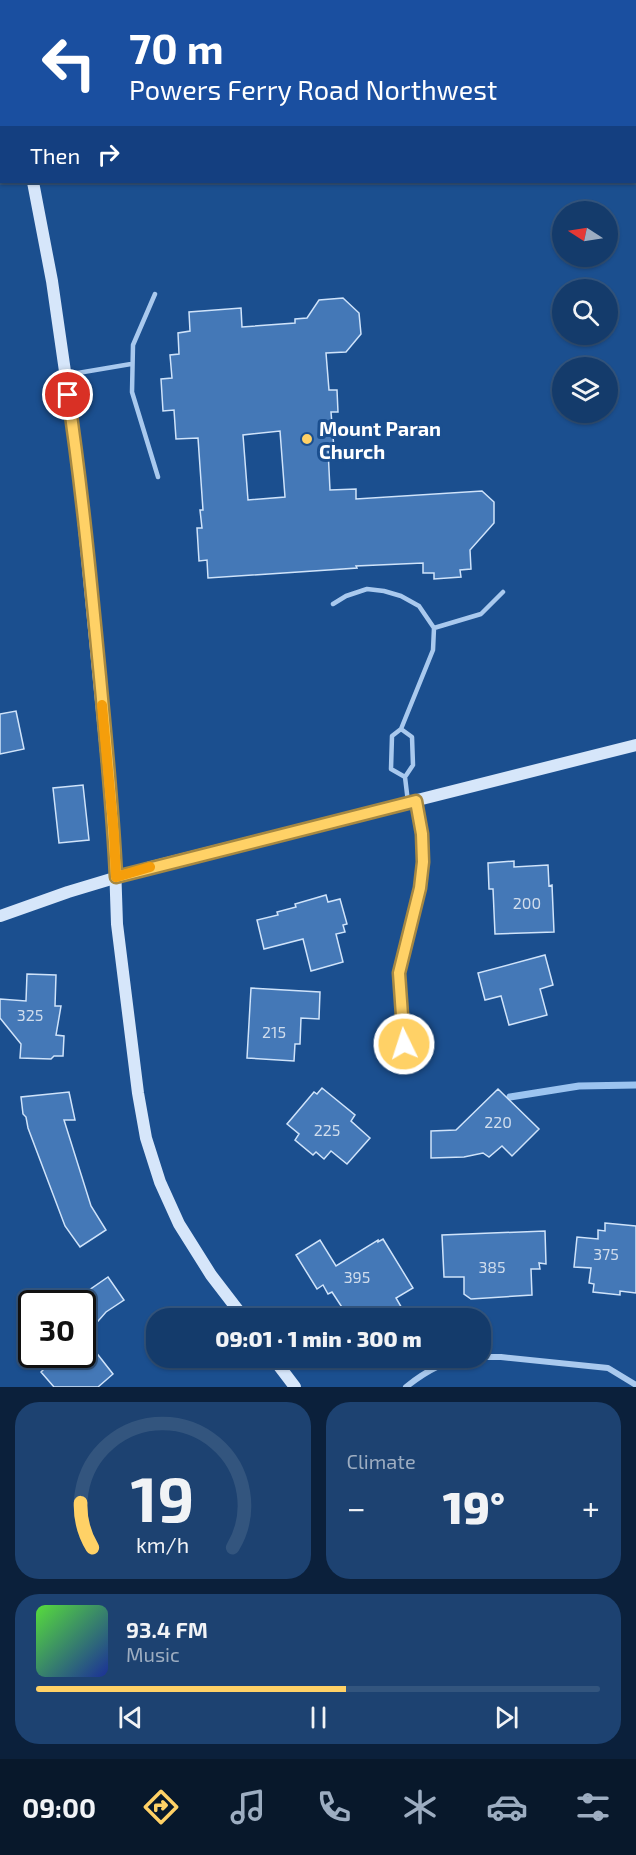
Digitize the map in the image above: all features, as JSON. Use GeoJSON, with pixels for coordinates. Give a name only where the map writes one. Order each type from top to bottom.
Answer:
{"type":"FeatureCollection","features":[{"type":"Feature","properties":{"kind":"main road"},"geometry":{"type":"LineString","coordinates":[[33,183],[52,281],[77,455],[114,835],[117,924],[138,1093],[146,1138],[160,1182],[179,1224],[211,1275],[236,1308]]}},
{"type":"Feature","properties":{"kind":"main road"},"geometry":{"type":"LineString","coordinates":[[0,916],[116,877],[636,745]]}},
{"type":"Feature","properties":{"kind":"main road"},"geometry":{"type":"LineString","coordinates":[[281,1368],[295,1387]]}},
{"type":"Feature","properties":{"kind":"street"},"geometry":{"type":"LineString","coordinates":[[404,1044],[399,973],[420,888],[423,862],[422,834],[412,802]]}},
{"type":"Feature","properties":{"kind":"street"},"geometry":{"type":"LineString","coordinates":[[491,1357],[608,1368],[636,1385]]}},
{"type":"Feature","properties":{"kind":"street"},"geometry":{"type":"LineString","coordinates":[[406,1387],[433,1368]]}},
{"type":"Feature","properties":{"kind":"lane"},"geometry":{"type":"LineString","coordinates":[[155,294],[133,345],[131,364],[132,392],[158,477]]}},
{"type":"Feature","properties":{"kind":"lane"},"geometry":{"type":"LineString","coordinates":[[65,375],[131,364]]}},
{"type":"Feature","properties":{"kind":"lane"},"geometry":{"type":"LineString","coordinates":[[333,604],[346,596],[367,589],[384,591],[401,596],[419,606],[434,628],[433,650],[401,729],[392,735],[391,769],[405,777],[412,802]]}},
{"type":"Feature","properties":{"kind":"lane"},"geometry":{"type":"LineString","coordinates":[[434,628],[481,614],[503,592]]}},
{"type":"Feature","properties":{"kind":"lane"},"geometry":{"type":"LineString","coordinates":[[401,729],[412,737],[413,765],[405,777]]}},
{"type":"Feature","properties":{"kind":"building","name":"Mount Paran Church"},"geometry":{"type":"Polygon","coordinates":[[[343,298],[359,313],[361,334],[346,352],[326,353],[329,390],[337,390],[338,412],[331,412],[334,449],[328,449],[330,490],[356,489],[356,499],[482,491],[494,502],[494,523],[470,550],[471,569],[460,570],[461,577],[434,579],[434,573],[423,573],[423,563],[208,578],[207,560],[199,561],[197,528],[202,528],[200,510],[203,510],[198,438],[176,439],[174,410],[163,411],[161,379],[172,378],[170,355],[179,354],[178,333],[190,331],[189,312],[241,308],[242,327],[295,323],[295,319],[307,318],[319,300],[343,298]],[[280,431],[243,435],[248,500],[285,497],[280,431]]]}},
{"type":"Feature","properties":{"kind":"building"},"geometry":{"type":"Polygon","coordinates":[[[16,711],[24,749],[0,754],[0,714],[16,711]]]}},
{"type":"Feature","properties":{"kind":"building"},"geometry":{"type":"Polygon","coordinates":[[[83,785],[89,840],[59,843],[53,788],[83,785]]]}},
{"type":"Feature","properties":{"kind":"building"},"geometry":{"type":"Polygon","coordinates":[[[514,861],[514,867],[548,865],[549,886],[552,885],[554,932],[495,934],[493,889],[489,889],[488,863],[514,861]]]}},
{"type":"Feature","properties":{"kind":"building"},"geometry":{"type":"Polygon","coordinates":[[[326,895],[328,902],[340,899],[347,924],[343,925],[345,932],[336,934],[343,962],[311,971],[303,939],[264,949],[257,920],[278,915],[277,912],[296,907],[295,904],[326,895]]]}},
{"type":"Feature","properties":{"kind":"building"},"geometry":{"type":"Polygon","coordinates":[[[545,955],[553,985],[540,989],[547,1015],[509,1025],[501,996],[485,1000],[478,973],[545,955]]]}},
{"type":"Feature","properties":{"kind":"building"},"geometry":{"type":"Polygon","coordinates":[[[27,974],[56,975],[55,1006],[61,1006],[56,1035],[64,1036],[63,1056],[54,1056],[51,1059],[20,1058],[21,1044],[0,1018],[0,999],[26,1001],[27,974]]]}},
{"type":"Feature","properties":{"kind":"building"},"geometry":{"type":"Polygon","coordinates":[[[251,988],[320,992],[319,1019],[301,1018],[300,1044],[295,1044],[294,1061],[247,1058],[251,988]]]}},
{"type":"Feature","properties":{"kind":"building"},"geometry":{"type":"Polygon","coordinates":[[[322,1088],[355,1115],[351,1121],[370,1138],[347,1164],[331,1151],[324,1159],[316,1152],[313,1155],[295,1140],[299,1134],[287,1124],[314,1092],[317,1094],[322,1088]]]}},
{"type":"Feature","properties":{"kind":"building"},"geometry":{"type":"Polygon","coordinates":[[[498,1089],[539,1129],[512,1156],[502,1146],[489,1157],[483,1153],[464,1157],[431,1158],[431,1131],[456,1130],[498,1089]]]}},
{"type":"Feature","properties":{"kind":"building"},"geometry":{"type":"Polygon","coordinates":[[[69,1092],[75,1120],[64,1120],[91,1206],[106,1230],[80,1247],[65,1226],[23,1114],[21,1097],[69,1092]]]}},
{"type":"Feature","properties":{"kind":"building"},"geometry":{"type":"Polygon","coordinates":[[[605,1223],[636,1226],[636,1293],[620,1291],[620,1295],[593,1292],[594,1284],[589,1283],[591,1268],[574,1267],[577,1237],[598,1239],[598,1230],[605,1231],[605,1223]]]}},
{"type":"Feature","properties":{"kind":"building"},"geometry":{"type":"Polygon","coordinates":[[[545,1231],[546,1264],[539,1263],[540,1269],[531,1269],[532,1295],[471,1299],[464,1294],[464,1277],[444,1277],[442,1235],[545,1231]]]}},
{"type":"Feature","properties":{"kind":"building"},"geometry":{"type":"Polygon","coordinates":[[[383,1239],[413,1288],[396,1298],[402,1308],[342,1308],[332,1292],[328,1294],[323,1285],[317,1289],[296,1255],[320,1240],[336,1266],[378,1240],[378,1242],[383,1239]]]}},
{"type":"Feature","properties":{"kind":"building"},"geometry":{"type":"Polygon","coordinates":[[[108,1277],[124,1300],[106,1312],[96,1323],[96,1290],[89,1290],[108,1277]]]}},
{"type":"Feature","properties":{"kind":"building"},"geometry":{"type":"Polygon","coordinates":[[[96,1352],[113,1374],[98,1387],[54,1387],[41,1372],[45,1368],[96,1368],[96,1352]]]}},
{"type":"Feature","properties":{"kind":"waterway"},"geometry":{"type":"LineString","coordinates":[[510,1097],[579,1086],[636,1085]]}},
{"type":"Feature","properties":{"kind":"slow traffic"},"geometry":{"type":"LineString","coordinates":[[102,705],[116,877],[150,867]]}},
{"type":"Feature","properties":{"kind":"place","name":"Mount Paran Church"},"geometry":{"type":"Point","coordinates":[307,439]}},
{"type":"Feature","properties":{"kind":"route"},"geometry":{"type":"LineString","coordinates":[[68,395],[77,455],[96,631],[116,877],[416,801],[422,834],[423,862],[420,888],[399,973],[404,1044]]}}]}
